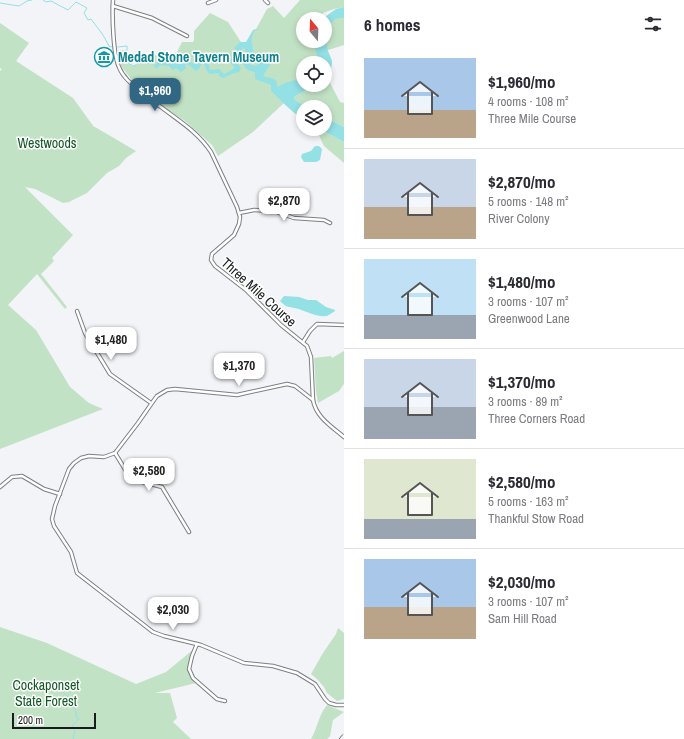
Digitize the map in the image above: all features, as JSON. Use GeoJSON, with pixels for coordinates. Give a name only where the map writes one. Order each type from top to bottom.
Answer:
{"type":"FeatureCollection","features":[{"type":"Feature","properties":{"kind":"street"},"geometry":{"type":"LineString","coordinates":[[113,0],[118,67],[128,80],[154,102],[182,122],[206,144],[239,213],[244,211],[266,210],[274,211],[294,218],[324,220],[330,223]]}},
{"type":"Feature","properties":{"kind":"street"},"geometry":{"type":"LineString","coordinates":[[208,3],[216,0]]}},
{"type":"Feature","properties":{"kind":"street"},"geometry":{"type":"LineString","coordinates":[[265,0],[268,3]]}},
{"type":"Feature","properties":{"kind":"street"},"geometry":{"type":"LineString","coordinates":[[113,6],[152,18],[187,36]]}},
{"type":"Feature","properties":{"kind":"street","name":"Three Mile Course"},"geometry":{"type":"LineString","coordinates":[[239,213],[240,221],[236,232],[212,254],[210,258],[218,268],[246,290],[281,325],[303,342]]}},
{"type":"Feature","properties":{"kind":"street"},"geometry":{"type":"LineString","coordinates":[[77,311],[85,333],[110,374],[151,402]]}},
{"type":"Feature","properties":{"kind":"street"},"geometry":{"type":"LineString","coordinates":[[344,325],[317,324],[310,330],[303,342],[308,348],[310,354],[313,400],[316,408],[322,418],[344,437]]}},
{"type":"Feature","properties":{"kind":"street"},"geometry":{"type":"LineString","coordinates":[[313,400],[295,386],[287,384],[237,395],[171,389],[162,392],[151,402],[138,423],[115,453],[104,457],[89,456],[78,460],[69,469],[52,516],[52,521],[71,552],[79,574],[155,634],[197,644],[244,664],[273,666],[301,675],[315,684],[329,703],[344,705]]}},
{"type":"Feature","properties":{"kind":"street"},"geometry":{"type":"LineString","coordinates":[[115,453],[131,479],[162,487],[189,532]]}},
{"type":"Feature","properties":{"kind":"street"},"geometry":{"type":"LineString","coordinates":[[0,487],[12,477],[22,476],[44,489],[60,494]]}},
{"type":"Feature","properties":{"kind":"street"},"geometry":{"type":"LineString","coordinates":[[197,644],[189,669],[193,678],[217,700],[225,701]]}},
{"type":"Feature","properties":{"kind":"green space"},"geometry":{"type":"Polygon","coordinates":[[[300,0],[344,0],[344,7],[326,12],[296,12],[296,48],[318,48],[320,56],[296,56],[296,88],[282,100],[284,103],[253,132],[218,156],[212,145],[185,121],[168,110],[131,79],[121,66],[120,50],[128,50],[126,57],[130,65],[134,66],[138,64],[140,53],[174,58],[182,42],[193,42],[194,31],[210,13],[228,22],[243,45],[246,47],[254,30],[267,9],[273,6],[284,18],[300,0]]]}},
{"type":"Feature","properties":{"kind":"green space"},"geometry":{"type":"Polygon","coordinates":[[[336,16],[344,16],[344,45],[325,51],[325,48],[332,48],[332,19],[336,16]]]}},
{"type":"Feature","properties":{"kind":"green space","name":"Westwoods"},"geometry":{"type":"Polygon","coordinates":[[[0,23],[29,43],[16,61],[73,98],[94,127],[136,151],[126,158],[119,166],[107,173],[87,193],[69,202],[63,203],[35,189],[25,187],[73,235],[52,258],[54,261],[41,274],[67,307],[65,309],[37,274],[8,305],[36,330],[70,387],[89,403],[103,409],[0,449],[0,71],[2,69],[0,68],[0,23]]]}},
{"type":"Feature","properties":{"kind":"green space"},"geometry":{"type":"Polygon","coordinates":[[[332,87],[340,102],[344,103],[344,127],[332,121],[332,100],[296,101],[294,97],[303,92],[332,92],[332,87]]]}},
{"type":"Feature","properties":{"kind":"green space"},"geometry":{"type":"Polygon","coordinates":[[[319,136],[332,136],[344,142],[344,163],[324,146],[319,136]]]}},
{"type":"Feature","properties":{"kind":"green space"},"geometry":{"type":"Polygon","coordinates":[[[344,351],[344,384],[339,391],[318,403],[314,358],[331,356],[332,358],[344,351]]]}},
{"type":"Feature","properties":{"kind":"green space","name":"Cockaponset State Forest"},"geometry":{"type":"Polygon","coordinates":[[[0,627],[47,643],[136,684],[166,672],[194,649],[189,663],[189,671],[196,683],[155,693],[170,693],[177,718],[173,722],[191,739],[0,739],[0,627]]]}},
{"type":"Feature","properties":{"kind":"green space"},"geometry":{"type":"Polygon","coordinates":[[[338,628],[344,633],[344,699],[337,701],[327,693],[324,687],[311,674],[336,634],[338,628]]]}},
{"type":"Feature","properties":{"kind":"green space"},"geometry":{"type":"Polygon","coordinates":[[[327,705],[344,712],[333,720],[330,736],[327,739],[311,739],[322,713],[327,705]]]}},
{"type":"Feature","properties":{"kind":"water"},"geometry":{"type":"Polygon","coordinates":[[[344,7],[344,18],[339,18],[332,23],[332,12],[344,7]]]}},
{"type":"Feature","properties":{"kind":"water"},"geometry":{"type":"Polygon","coordinates":[[[262,28],[254,31],[252,41],[254,57],[250,65],[256,66],[265,57],[271,63],[263,76],[274,79],[277,82],[277,87],[296,80],[296,92],[303,92],[294,97],[296,101],[296,114],[271,91],[271,85],[255,79],[255,72],[246,68],[243,62],[247,54],[243,48],[244,53],[242,58],[234,59],[241,68],[239,72],[223,78],[219,76],[219,73],[210,74],[207,71],[203,61],[199,69],[196,71],[189,65],[185,64],[186,68],[181,72],[176,68],[173,70],[169,66],[159,65],[157,68],[154,66],[158,62],[171,64],[176,61],[178,64],[181,64],[182,60],[196,64],[198,57],[206,54],[210,70],[219,69],[224,74],[235,68],[230,62],[232,56],[238,54],[234,48],[240,42],[246,42],[253,30],[262,28]]]}},
{"type":"Feature","properties":{"kind":"water"},"geometry":{"type":"Polygon","coordinates":[[[315,48],[327,48],[330,56],[317,56],[315,48]]]}},
{"type":"Feature","properties":{"kind":"water"},"geometry":{"type":"Polygon","coordinates":[[[332,121],[344,127],[344,142],[332,136],[332,121]]]}},
{"type":"Feature","properties":{"kind":"water"},"geometry":{"type":"Polygon","coordinates":[[[315,146],[319,146],[322,149],[320,160],[316,162],[304,162],[301,157],[302,154],[311,151],[315,146]]]}},
{"type":"Feature","properties":{"kind":"water"},"geometry":{"type":"Polygon","coordinates":[[[284,296],[316,300],[335,311],[327,316],[320,316],[286,306],[280,301],[284,296]]]}},
{"type":"Feature","properties":{"kind":"waterway"},"geometry":{"type":"LineString","coordinates":[[0,3],[19,6],[32,0]]}},
{"type":"Feature","properties":{"kind":"waterway"},"geometry":{"type":"LineString","coordinates":[[43,0],[46,2],[51,1],[68,10],[76,2],[87,8],[84,13],[88,20],[91,19],[109,46],[112,47]]}},
{"type":"Feature","properties":{"kind":"waterway"},"geometry":{"type":"LineString","coordinates":[[118,47],[127,46],[125,57],[129,64],[135,66],[136,64],[141,63],[143,58],[146,64],[152,63],[156,68],[159,66]]}},
{"type":"Feature","properties":{"kind":"waterway"},"geometry":{"type":"LineString","coordinates":[[60,689],[68,697],[72,706],[76,710],[76,717],[79,719],[72,726],[75,731],[73,739]]}},
{"type":"Feature","properties":{"kind":"railway"},"geometry":{"type":"LineString","coordinates":[[339,739],[344,733]]}},
{"type":"Feature","properties":{"kind":"place","name":"Medad Stone Tavern Museum"},"geometry":{"type":"Point","coordinates":[104,57]}}]}
